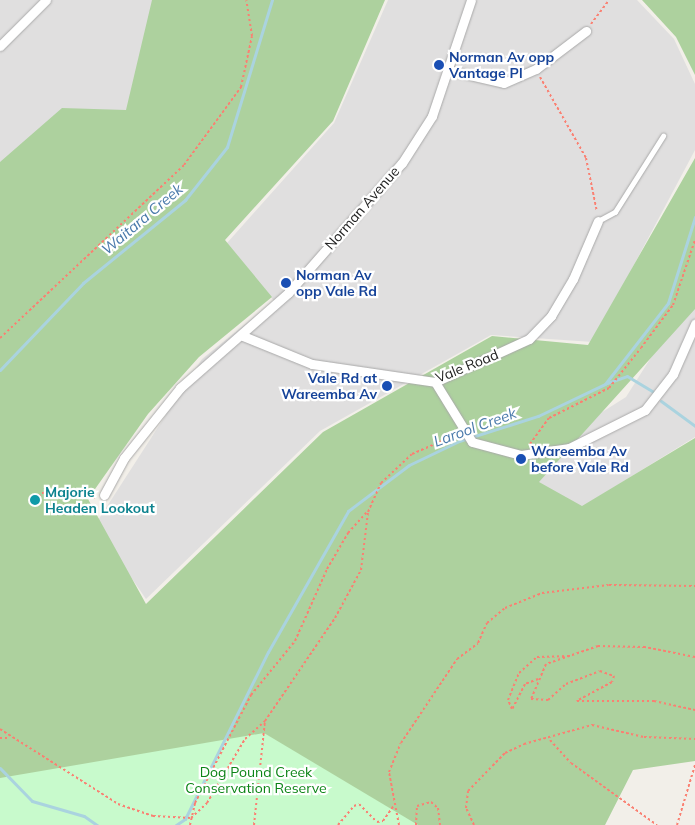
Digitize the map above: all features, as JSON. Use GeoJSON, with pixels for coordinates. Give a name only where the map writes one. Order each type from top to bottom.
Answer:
{"type":"FeatureCollection","features":[{"type":"Feature","properties":{"kind":"street"},"geometry":{"type":"LineString","coordinates":[[0,46],[46,0]]}},
{"type":"Feature","properties":{"kind":"street","name":"Norman Avenue"},"geometry":{"type":"LineString","coordinates":[[104,495],[124,458],[180,388],[217,352],[243,336],[288,294],[402,163],[432,116],[471,0]]}},
{"type":"Feature","properties":{"kind":"street"},"geometry":{"type":"LineString","coordinates":[[448,70],[504,83],[536,69],[586,31]]}},
{"type":"Feature","properties":{"kind":"street","name":"Vale Road"},"geometry":{"type":"LineString","coordinates":[[243,336],[312,364],[435,382],[529,339],[550,316],[573,279],[598,222]]}},
{"type":"Feature","properties":{"kind":"street"},"geometry":{"type":"LineString","coordinates":[[435,382],[464,433],[476,444],[522,455],[569,448],[644,410],[674,374],[695,324]]}},
{"type":"Feature","properties":{"kind":"lane"},"geometry":{"type":"LineString","coordinates":[[598,222],[615,212],[663,136]]}},
{"type":"Feature","properties":{"kind":"path"},"geometry":{"type":"LineString","coordinates":[[0,338],[184,165],[241,86],[252,36],[246,0]]}},
{"type":"Feature","properties":{"kind":"path"},"geometry":{"type":"LineString","coordinates":[[586,31],[609,0]]}},
{"type":"Feature","properties":{"kind":"path"},"geometry":{"type":"LineString","coordinates":[[536,69],[586,158],[598,222]]}},
{"type":"Feature","properties":{"kind":"path"},"geometry":{"type":"LineString","coordinates":[[522,455],[549,418],[609,388],[673,305],[695,240]]}},
{"type":"Feature","properties":{"kind":"path"},"geometry":{"type":"LineString","coordinates":[[0,729],[118,804],[153,816],[191,818],[206,803],[244,739],[266,721],[336,618],[361,570],[368,512],[381,483],[412,454],[464,433]]}},
{"type":"Feature","properties":{"kind":"path"},"geometry":{"type":"LineString","coordinates":[[35,500],[42,493],[53,492],[94,499],[104,495]]}},
{"type":"Feature","properties":{"kind":"path"},"geometry":{"type":"LineString","coordinates":[[190,825],[191,818],[251,696],[294,641],[327,569],[348,533],[368,512]]}},
{"type":"Feature","properties":{"kind":"path"},"geometry":{"type":"LineString","coordinates":[[399,825],[389,772],[409,726],[457,659],[478,643],[487,623],[505,608],[536,595],[568,589],[676,583],[695,586]]}},
{"type":"Feature","properties":{"kind":"path"},"geometry":{"type":"LineString","coordinates":[[695,657],[613,644],[546,664],[531,695],[534,701],[548,700],[566,684],[600,670],[614,676],[612,682],[577,701],[654,701],[695,710]]}},
{"type":"Feature","properties":{"kind":"path"},"geometry":{"type":"LineString","coordinates":[[538,679],[525,684],[512,709],[510,692],[519,673],[529,664],[549,654],[573,657]]}},
{"type":"Feature","properties":{"kind":"path"},"geometry":{"type":"LineString","coordinates":[[254,825],[266,721]]}},
{"type":"Feature","properties":{"kind":"path"},"geometry":{"type":"LineString","coordinates":[[474,825],[466,808],[475,780],[505,753],[592,725],[644,737],[695,739]]}},
{"type":"Feature","properties":{"kind":"path"},"geometry":{"type":"LineString","coordinates":[[0,738],[12,738]]}},
{"type":"Feature","properties":{"kind":"path"},"geometry":{"type":"LineString","coordinates":[[550,740],[571,763],[658,825]]}},
{"type":"Feature","properties":{"kind":"path"},"geometry":{"type":"LineString","coordinates":[[676,825],[695,765]]}},
{"type":"Feature","properties":{"kind":"path"},"geometry":{"type":"LineString","coordinates":[[416,825],[417,806],[431,802],[438,808],[440,825]]}},
{"type":"Feature","properties":{"kind":"path"},"geometry":{"type":"LineString","coordinates":[[338,825],[354,806],[359,804],[377,822],[384,821],[394,805]]}},
{"type":"Feature","properties":{"kind":"shaded area"},"geometry":{"type":"Polygon","coordinates":[[[0,0],[157,0],[129,119],[0,167],[0,0]]]}},
{"type":"Feature","properties":{"kind":"shaded area"},"geometry":{"type":"Polygon","coordinates":[[[388,0],[637,0],[674,39],[695,84],[695,150],[593,342],[491,335],[320,431],[146,599],[95,525],[202,359],[274,301],[227,243],[334,123],[388,0]]]}},
{"type":"Feature","properties":{"kind":"shaded area"},"geometry":{"type":"Polygon","coordinates":[[[695,288],[695,437],[582,507],[507,510],[550,445],[626,397],[695,288]]]}},
{"type":"Feature","properties":{"kind":"green space"},"geometry":{"type":"Polygon","coordinates":[[[152,0],[385,0],[333,121],[225,240],[272,297],[199,357],[148,414],[88,499],[146,604],[323,432],[492,336],[588,345],[695,158],[695,309],[539,482],[582,506],[695,438],[695,761],[633,770],[605,825],[0,825],[0,162],[62,108],[126,110],[152,0]]]}},
{"type":"Feature","properties":{"kind":"green space"},"geometry":{"type":"Polygon","coordinates":[[[642,0],[695,0],[695,75],[676,37],[642,0]]]}},
{"type":"Feature","properties":{"kind":"green space","name":"Dog Pound Creek Conservation Reserve"},"geometry":{"type":"Polygon","coordinates":[[[264,733],[418,825],[0,825],[0,778],[264,733]]]}},
{"type":"Feature","properties":{"kind":"waterway","name":"Waitara Creek"},"geometry":{"type":"LineString","coordinates":[[0,370],[83,283],[185,200],[227,147],[272,0]]}},
{"type":"Feature","properties":{"kind":"waterway","name":"Larool Creek"},"geometry":{"type":"LineString","coordinates":[[176,825],[185,819],[268,652],[348,511],[409,465],[459,441],[538,416],[605,384],[668,303],[695,217]]}},
{"type":"Feature","properties":{"kind":"waterway"},"geometry":{"type":"LineString","coordinates":[[607,383],[627,376],[655,393]]}},
{"type":"Feature","properties":{"kind":"waterway"},"geometry":{"type":"LineString","coordinates":[[661,401],[695,426]]}},
{"type":"Feature","properties":{"kind":"waterway","name":"Larool Creek"},"geometry":{"type":"LineString","coordinates":[[0,768],[32,801],[84,816],[97,825]]}},
{"type":"Feature","properties":{"kind":"place","name":"Norman Av opp Vantage Pl"},"geometry":{"type":"Point","coordinates":[439,65]}},
{"type":"Feature","properties":{"kind":"place","name":"Norman Av opp Vale Rd"},"geometry":{"type":"Point","coordinates":[286,283]}},
{"type":"Feature","properties":{"kind":"place","name":"Vale Rd at Wareemba Av"},"geometry":{"type":"Point","coordinates":[387,386]}},
{"type":"Feature","properties":{"kind":"place","name":"Wareemba Av before Vale Rd"},"geometry":{"type":"Point","coordinates":[521,459]}},
{"type":"Feature","properties":{"kind":"place","name":"Majorie Headen Lookout"},"geometry":{"type":"Point","coordinates":[35,500]}}]}
